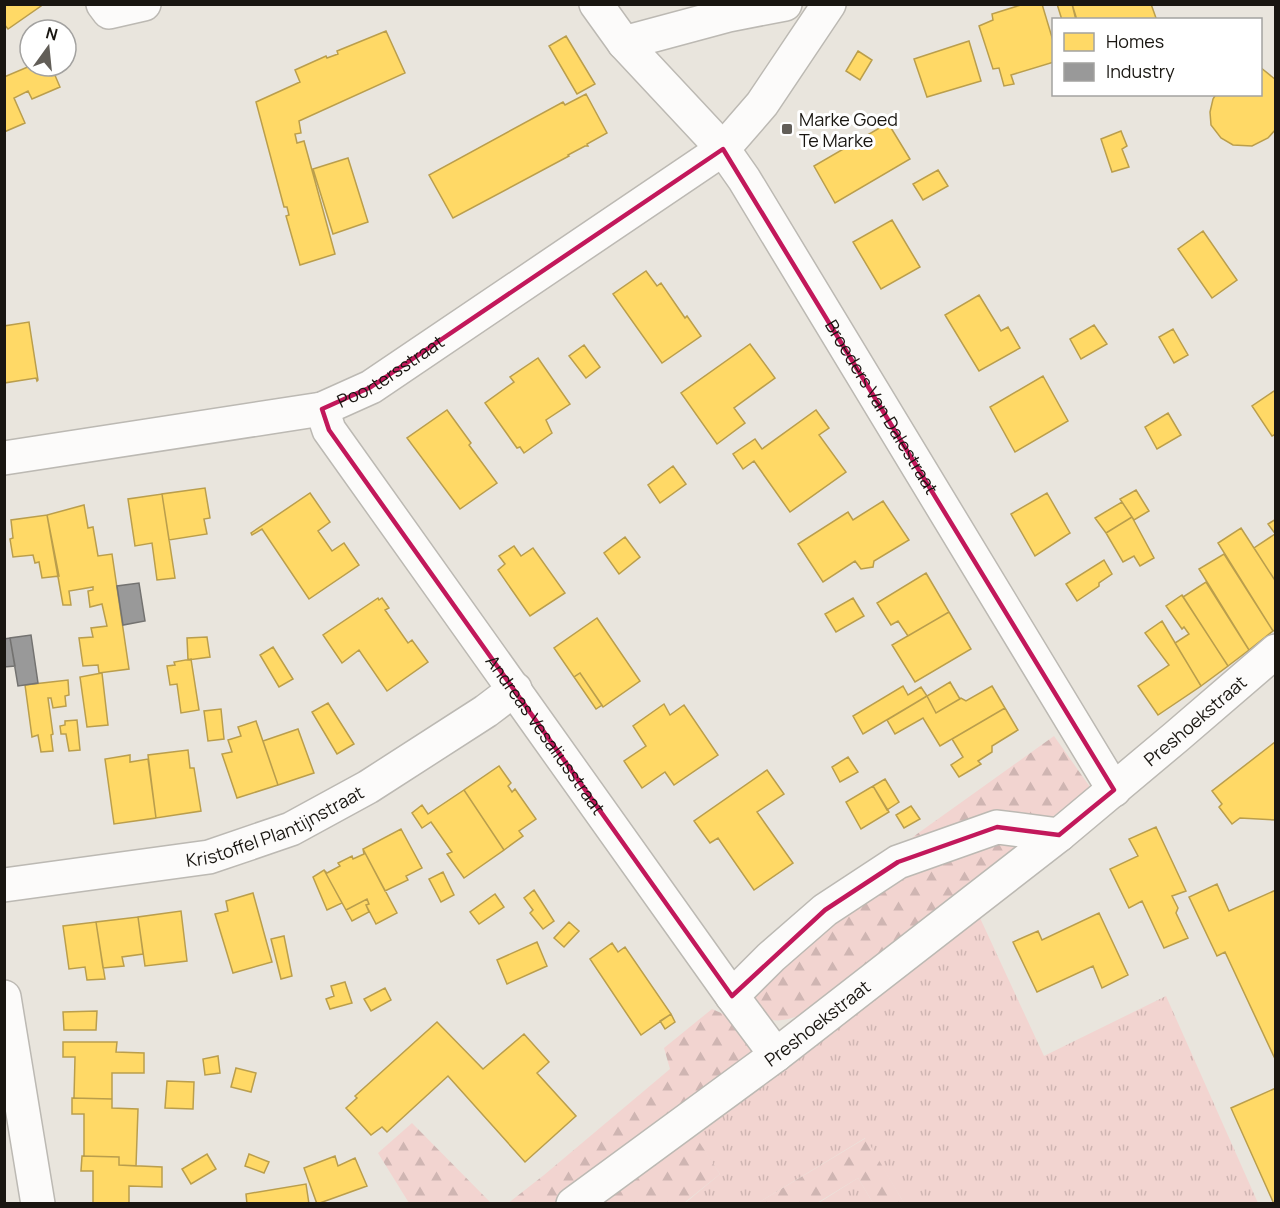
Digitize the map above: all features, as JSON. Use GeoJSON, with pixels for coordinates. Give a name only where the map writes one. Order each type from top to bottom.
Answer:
{"type":"FeatureCollection","features":[{"type":"Feature","properties":{"kind":"street"},"geometry":{"type":"LineString","coordinates":[[106,8],[144,4]]}},
{"type":"Feature","properties":{"kind":"street","name":"Broeders Van Dalestraat"},"geometry":{"type":"LineString","coordinates":[[596,4],[624,43],[723,149],[744,179],[1114,790]]}},
{"type":"Feature","properties":{"kind":"street"},"geometry":{"type":"LineString","coordinates":[[624,43],[728,15],[785,4]]}},
{"type":"Feature","properties":{"kind":"street","name":"Poortersstraat"},"geometry":{"type":"LineString","coordinates":[[4,459],[322,409],[371,387],[723,149],[762,104],[829,4]]}},
{"type":"Feature","properties":{"kind":"street","name":"Andreas Vesaliusstraat"},"geometry":{"type":"LineString","coordinates":[[322,409],[329,430],[776,1055]]}},
{"type":"Feature","properties":{"kind":"street","name":"Preshoekstraat"},"geometry":{"type":"LineString","coordinates":[[573,1203],[776,1055],[1059,835],[1275,651]]}},
{"type":"Feature","properties":{"kind":"street","name":"Kristoffel Plantijnstraat"},"geometry":{"type":"LineString","coordinates":[[4,885],[209,857],[291,829],[368,787],[486,711],[514,689]]}},
{"type":"Feature","properties":{"kind":"street"},"geometry":{"type":"LineString","coordinates":[[732,996],[771,957],[825,910],[898,862],[997,827],[1059,835]]}},
{"type":"Feature","properties":{"kind":"street"},"geometry":{"type":"LineString","coordinates":[[4,997],[38,1203]]}},
{"type":"Feature","properties":{"kind":"highlighted area"},"geometry":{"type":"Polygon","coordinates":[[[723,149],[1114,790],[1059,835],[997,827],[898,862],[825,910],[732,996],[329,430],[322,409],[371,387],[723,149]]]}},
{"type":"Feature","properties":{"kind":"green space"},"geometry":{"type":"Polygon","coordinates":[[[1054,736],[1090,787],[808,1012],[789,1019],[772,1020],[760,1012],[755,992],[847,891],[917,834],[1054,736]]]}},
{"type":"Feature","properties":{"kind":"green space"},"geometry":{"type":"Polygon","coordinates":[[[980,918],[1044,1056],[1166,996],[1258,1203],[904,1203],[865,1138],[758,1203],[684,1204],[720,1174],[695,1137],[980,918]]]}},
{"type":"Feature","properties":{"kind":"green space"},"geometry":{"type":"Polygon","coordinates":[[[712,1009],[728,1016],[751,1041],[752,1055],[681,1114],[720,1174],[684,1203],[507,1204],[670,1069],[664,1048],[712,1009]]]}},
{"type":"Feature","properties":{"kind":"green space"},"geometry":{"type":"Polygon","coordinates":[[[412,1123],[491,1203],[409,1203],[378,1153],[412,1123]]]}},
{"type":"Feature","properties":{"kind":"green space"},"geometry":{"type":"Polygon","coordinates":[[[866,1138],[904,1203],[873,1203],[858,1178],[817,1203],[758,1203],[866,1138]]]}},
{"type":"Feature","properties":{"kind":"green space"},"geometry":{"type":"Polygon","coordinates":[[[858,1178],[873,1203],[817,1204],[858,1178]]]}},
{"type":"Feature","properties":{"kind":"building: Homes"},"geometry":{"type":"Polygon","coordinates":[[[4,4],[40,4],[41,6],[24,18],[18,18],[18,22],[8,29],[4,24],[4,4]]]}},
{"type":"Feature","properties":{"kind":"building: Homes"},"geometry":{"type":"Polygon","coordinates":[[[1024,4],[1042,4],[1052,37],[1052,63],[1011,75],[1014,84],[1004,86],[999,68],[993,69],[979,26],[993,20],[992,14],[1024,4]]]}},
{"type":"Feature","properties":{"kind":"building: Homes"},"geometry":{"type":"Polygon","coordinates":[[[1057,4],[1072,4],[1076,18],[1061,18],[1057,4]]]}},
{"type":"Feature","properties":{"kind":"building: Homes"},"geometry":{"type":"Polygon","coordinates":[[[1072,4],[1151,4],[1156,18],[1076,18],[1072,4]]]}},
{"type":"Feature","properties":{"kind":"building: Homes"},"geometry":{"type":"Polygon","coordinates":[[[386,31],[405,73],[299,121],[301,133],[295,134],[297,143],[304,141],[335,254],[300,265],[286,216],[289,215],[287,207],[284,207],[256,102],[300,82],[295,70],[326,56],[327,58],[338,54],[337,51],[386,31]]]}},
{"type":"Feature","properties":{"kind":"building: Homes"},"geometry":{"type":"Polygon","coordinates":[[[566,36],[595,84],[577,94],[549,46],[566,36]]]}},
{"type":"Feature","properties":{"kind":"building: Homes"},"geometry":{"type":"Polygon","coordinates":[[[969,41],[981,81],[927,97],[914,59],[969,41]]]}},
{"type":"Feature","properties":{"kind":"building: Homes"},"geometry":{"type":"Polygon","coordinates":[[[858,51],[872,60],[860,80],[846,71],[858,51]]]}},
{"type":"Feature","properties":{"kind":"building: Homes"},"geometry":{"type":"Polygon","coordinates":[[[1262,69],[1276,80],[1276,129],[1268,138],[1252,146],[1233,145],[1221,138],[1211,125],[1210,112],[1215,96],[1262,96],[1262,69]]]}},
{"type":"Feature","properties":{"kind":"building: Homes"},"geometry":{"type":"Polygon","coordinates":[[[18,71],[18,78],[56,78],[60,87],[32,99],[28,91],[14,98],[25,123],[4,132],[4,77],[18,71]]]}},
{"type":"Feature","properties":{"kind":"building: Homes"},"geometry":{"type":"Polygon","coordinates":[[[586,94],[607,133],[587,144],[588,146],[453,218],[429,175],[563,102],[565,105],[586,94]]]}},
{"type":"Feature","properties":{"kind":"building: Homes"},"geometry":{"type":"Polygon","coordinates":[[[888,123],[910,159],[835,203],[814,166],[888,123]]]}},
{"type":"Feature","properties":{"kind":"building: Homes"},"geometry":{"type":"Polygon","coordinates":[[[1121,131],[1127,146],[1122,149],[1129,167],[1112,172],[1101,139],[1121,131]]]}},
{"type":"Feature","properties":{"kind":"building: Homes"},"geometry":{"type":"Polygon","coordinates":[[[348,158],[368,222],[333,234],[313,169],[348,158]]]}},
{"type":"Feature","properties":{"kind":"building: Homes"},"geometry":{"type":"Polygon","coordinates":[[[938,170],[948,186],[923,200],[913,184],[938,170]]]}},
{"type":"Feature","properties":{"kind":"building: Homes"},"geometry":{"type":"Polygon","coordinates":[[[892,220],[920,267],[881,289],[853,242],[892,220]]]}},
{"type":"Feature","properties":{"kind":"building: Homes"},"geometry":{"type":"Polygon","coordinates":[[[1203,231],[1237,280],[1212,298],[1178,249],[1203,231]]]}},
{"type":"Feature","properties":{"kind":"building: Homes"},"geometry":{"type":"Polygon","coordinates":[[[646,271],[657,286],[661,283],[685,318],[687,316],[701,336],[662,363],[613,294],[646,271]]]}},
{"type":"Feature","properties":{"kind":"building: Homes"},"geometry":{"type":"Polygon","coordinates":[[[979,295],[1001,331],[1008,327],[1020,348],[979,371],[945,315],[979,295]]]}},
{"type":"Feature","properties":{"kind":"building: Homes"},"geometry":{"type":"Polygon","coordinates":[[[29,322],[38,380],[36,378],[4,383],[4,326],[29,322]]]}},
{"type":"Feature","properties":{"kind":"building: Homes"},"geometry":{"type":"Polygon","coordinates":[[[1094,325],[1107,344],[1081,359],[1070,339],[1094,325]]]}},
{"type":"Feature","properties":{"kind":"building: Homes"},"geometry":{"type":"Polygon","coordinates":[[[1173,329],[1188,355],[1174,363],[1159,337],[1173,329]]]}},
{"type":"Feature","properties":{"kind":"building: Homes"},"geometry":{"type":"Polygon","coordinates":[[[750,344],[775,378],[734,408],[745,423],[717,444],[681,393],[750,344]]]}},
{"type":"Feature","properties":{"kind":"building: Homes"},"geometry":{"type":"Polygon","coordinates":[[[584,345],[600,367],[586,378],[569,356],[584,345]]]}},
{"type":"Feature","properties":{"kind":"building: Homes"},"geometry":{"type":"Polygon","coordinates":[[[538,358],[570,404],[546,420],[552,433],[524,453],[520,447],[517,448],[485,403],[514,382],[510,377],[538,358]]]}},
{"type":"Feature","properties":{"kind":"building: Homes"},"geometry":{"type":"Polygon","coordinates":[[[1043,376],[1068,421],[1015,452],[990,407],[1043,376]]]}},
{"type":"Feature","properties":{"kind":"building: Homes"},"geometry":{"type":"Polygon","coordinates":[[[1274,391],[1276,394],[1276,434],[1272,436],[1252,406],[1274,391]]]}},
{"type":"Feature","properties":{"kind":"building: Homes"},"geometry":{"type":"Polygon","coordinates":[[[447,410],[497,483],[460,509],[407,438],[447,410]]]}},
{"type":"Feature","properties":{"kind":"building: Homes"},"geometry":{"type":"Polygon","coordinates":[[[816,410],[829,428],[819,435],[846,472],[790,512],[754,461],[743,469],[733,454],[755,439],[762,449],[816,410]]]}},
{"type":"Feature","properties":{"kind":"building: Homes"},"geometry":{"type":"Polygon","coordinates":[[[1168,413],[1181,435],[1157,449],[1145,427],[1168,413]]]}},
{"type":"Feature","properties":{"kind":"building: Homes"},"geometry":{"type":"Polygon","coordinates":[[[673,466],[686,484],[660,503],[648,485],[673,466]]]}},
{"type":"Feature","properties":{"kind":"building: Homes"},"geometry":{"type":"Polygon","coordinates":[[[205,488],[210,518],[204,519],[207,534],[169,540],[162,494],[205,488]]]}},
{"type":"Feature","properties":{"kind":"building: Homes"},"geometry":{"type":"Polygon","coordinates":[[[1136,490],[1149,511],[1134,520],[1120,499],[1136,490]]]}},
{"type":"Feature","properties":{"kind":"building: Homes"},"geometry":{"type":"Polygon","coordinates":[[[310,493],[330,522],[318,531],[332,551],[344,543],[359,565],[309,599],[262,529],[252,535],[251,533],[310,493]]]}},
{"type":"Feature","properties":{"kind":"building: Homes"},"geometry":{"type":"Polygon","coordinates":[[[1047,493],[1070,533],[1035,556],[1011,514],[1047,493]]]}},
{"type":"Feature","properties":{"kind":"building: Homes"},"geometry":{"type":"Polygon","coordinates":[[[162,494],[175,578],[157,580],[152,543],[135,546],[128,499],[162,494]]]}},
{"type":"Feature","properties":{"kind":"building: Homes"},"geometry":{"type":"Polygon","coordinates":[[[883,501],[909,540],[874,561],[873,567],[861,569],[855,561],[823,582],[798,544],[848,512],[853,520],[883,501]]]}},
{"type":"Feature","properties":{"kind":"building: Homes"},"geometry":{"type":"Polygon","coordinates":[[[1122,502],[1132,517],[1106,533],[1095,518],[1122,502]]]}},
{"type":"Feature","properties":{"kind":"building: Homes"},"geometry":{"type":"Polygon","coordinates":[[[84,505],[88,528],[93,527],[98,556],[112,554],[129,669],[99,673],[98,665],[83,666],[79,638],[93,637],[91,628],[107,626],[102,604],[90,607],[88,591],[93,590],[93,587],[69,591],[71,605],[63,605],[47,515],[84,505]]]}},
{"type":"Feature","properties":{"kind":"building: Homes"},"geometry":{"type":"Polygon","coordinates":[[[47,515],[59,576],[42,578],[39,562],[35,563],[33,555],[13,557],[10,539],[13,538],[11,520],[47,515]]]}},
{"type":"Feature","properties":{"kind":"building: Homes"},"geometry":{"type":"Polygon","coordinates":[[[1132,517],[1154,558],[1140,566],[1134,556],[1123,562],[1106,533],[1132,517]]]}},
{"type":"Feature","properties":{"kind":"building: Homes"},"geometry":{"type":"Polygon","coordinates":[[[1276,519],[1276,535],[1268,524],[1276,519]]]}},
{"type":"Feature","properties":{"kind":"building: Homes"},"geometry":{"type":"Polygon","coordinates":[[[1241,528],[1276,582],[1276,629],[1273,631],[1218,543],[1241,528]]]}},
{"type":"Feature","properties":{"kind":"building: Homes"},"geometry":{"type":"Polygon","coordinates":[[[1276,535],[1276,582],[1254,548],[1276,535]]]}},
{"type":"Feature","properties":{"kind":"building: Homes"},"geometry":{"type":"Polygon","coordinates":[[[625,537],[640,557],[619,574],[604,553],[625,537]]]}},
{"type":"Feature","properties":{"kind":"building: Homes"},"geometry":{"type":"Polygon","coordinates":[[[514,546],[521,556],[533,548],[565,593],[530,616],[498,570],[505,564],[499,556],[514,546]]]}},
{"type":"Feature","properties":{"kind":"building: Homes"},"geometry":{"type":"Polygon","coordinates":[[[1224,554],[1273,631],[1249,650],[1199,569],[1224,554]]]}},
{"type":"Feature","properties":{"kind":"building: Homes"},"geometry":{"type":"Polygon","coordinates":[[[1104,560],[1112,574],[1077,601],[1066,584],[1104,560]]]}},
{"type":"Feature","properties":{"kind":"building: Homes"},"geometry":{"type":"Polygon","coordinates":[[[926,573],[949,612],[908,636],[898,621],[891,625],[877,603],[926,573]]]}},
{"type":"Feature","properties":{"kind":"building: Homes"},"geometry":{"type":"Polygon","coordinates":[[[1206,582],[1249,650],[1228,666],[1183,597],[1206,582]]]}},
{"type":"Feature","properties":{"kind":"building: Homes"},"geometry":{"type":"Polygon","coordinates":[[[1182,595],[1228,666],[1201,686],[1175,643],[1189,634],[1184,627],[1182,629],[1166,606],[1182,595]]]}},
{"type":"Feature","properties":{"kind":"building: Homes"},"geometry":{"type":"Polygon","coordinates":[[[378,598],[379,600],[382,598],[389,608],[385,610],[408,643],[412,640],[428,662],[387,691],[359,650],[342,663],[323,635],[378,598]]]}},
{"type":"Feature","properties":{"kind":"building: Homes"},"geometry":{"type":"Polygon","coordinates":[[[853,598],[864,616],[836,632],[825,614],[853,598]]]}},
{"type":"Feature","properties":{"kind":"building: Homes"},"geometry":{"type":"Polygon","coordinates":[[[949,612],[971,649],[915,682],[892,645],[949,612]]]}},
{"type":"Feature","properties":{"kind":"building: Homes"},"geometry":{"type":"Polygon","coordinates":[[[597,618],[640,681],[603,707],[580,673],[574,677],[554,648],[597,618]]]}},
{"type":"Feature","properties":{"kind":"building: Homes"},"geometry":{"type":"Polygon","coordinates":[[[1162,621],[1201,686],[1158,715],[1138,686],[1169,665],[1145,633],[1162,621]]]}},
{"type":"Feature","properties":{"kind":"building: Homes"},"geometry":{"type":"Polygon","coordinates":[[[207,637],[210,657],[188,660],[187,638],[207,637]]]}},
{"type":"Feature","properties":{"kind":"building: Homes"},"geometry":{"type":"Polygon","coordinates":[[[273,647],[293,679],[279,687],[260,655],[273,647]]]}},
{"type":"Feature","properties":{"kind":"building: Homes"},"geometry":{"type":"Polygon","coordinates":[[[191,659],[199,710],[181,713],[177,684],[170,685],[167,666],[175,665],[174,662],[191,659]]]}},
{"type":"Feature","properties":{"kind":"building: Homes"},"geometry":{"type":"Polygon","coordinates":[[[102,673],[108,725],[87,727],[80,677],[102,673]]]}},
{"type":"Feature","properties":{"kind":"building: Homes"},"geometry":{"type":"Polygon","coordinates":[[[580,673],[602,705],[596,709],[574,677],[580,673]]]}},
{"type":"Feature","properties":{"kind":"building: Homes"},"geometry":{"type":"Polygon","coordinates":[[[68,680],[69,695],[65,696],[66,706],[53,708],[51,698],[48,698],[53,751],[41,752],[38,735],[32,737],[25,685],[68,680]]]}},
{"type":"Feature","properties":{"kind":"building: Homes"},"geometry":{"type":"Polygon","coordinates":[[[950,682],[960,699],[936,713],[927,696],[950,682]]]}},
{"type":"Feature","properties":{"kind":"building: Homes"},"geometry":{"type":"Polygon","coordinates":[[[903,686],[908,695],[921,687],[927,696],[863,734],[853,716],[903,686]]]}},
{"type":"Feature","properties":{"kind":"building: Homes"},"geometry":{"type":"Polygon","coordinates":[[[992,686],[1005,708],[940,746],[923,718],[895,734],[887,720],[927,696],[936,713],[961,698],[966,701],[992,686]]]}},
{"type":"Feature","properties":{"kind":"building: Homes"},"geometry":{"type":"Polygon","coordinates":[[[328,703],[354,744],[337,754],[312,712],[328,703]]]}},
{"type":"Feature","properties":{"kind":"building: Homes"},"geometry":{"type":"Polygon","coordinates":[[[664,704],[670,715],[684,705],[718,755],[674,785],[665,772],[642,788],[624,761],[646,746],[633,726],[664,704]]]}},
{"type":"Feature","properties":{"kind":"building: Homes"},"geometry":{"type":"Polygon","coordinates":[[[1005,708],[1018,730],[992,746],[992,752],[978,761],[981,764],[959,777],[951,765],[963,757],[952,739],[1005,708]]]}},
{"type":"Feature","properties":{"kind":"building: Homes"},"geometry":{"type":"Polygon","coordinates":[[[221,709],[224,739],[208,741],[204,711],[221,709]]]}},
{"type":"Feature","properties":{"kind":"building: Homes"},"geometry":{"type":"Polygon","coordinates":[[[77,720],[80,750],[69,751],[66,734],[61,734],[60,726],[65,725],[65,721],[77,720]]]}},
{"type":"Feature","properties":{"kind":"building: Homes"},"geometry":{"type":"Polygon","coordinates":[[[256,721],[278,785],[237,798],[222,754],[232,752],[228,740],[241,736],[238,727],[256,721]]]}},
{"type":"Feature","properties":{"kind":"building: Homes"},"geometry":{"type":"Polygon","coordinates":[[[298,729],[314,773],[278,785],[263,741],[298,729]]]}},
{"type":"Feature","properties":{"kind":"building: Homes"},"geometry":{"type":"Polygon","coordinates":[[[1275,742],[1276,820],[1240,818],[1232,824],[1219,807],[1222,804],[1212,791],[1275,742]]]}},
{"type":"Feature","properties":{"kind":"building: Homes"},"geometry":{"type":"Polygon","coordinates":[[[188,750],[190,768],[194,768],[201,811],[156,818],[148,755],[188,750]]]}},
{"type":"Feature","properties":{"kind":"building: Homes"},"geometry":{"type":"Polygon","coordinates":[[[130,755],[130,762],[148,759],[156,818],[114,824],[105,759],[130,755]]]}},
{"type":"Feature","properties":{"kind":"building: Homes"},"geometry":{"type":"Polygon","coordinates":[[[848,757],[858,772],[840,782],[832,767],[848,757]]]}},
{"type":"Feature","properties":{"kind":"building: Homes"},"geometry":{"type":"Polygon","coordinates":[[[499,766],[511,783],[508,786],[512,792],[515,789],[536,819],[519,831],[523,836],[504,850],[464,790],[499,766]]]}},
{"type":"Feature","properties":{"kind":"building: Homes"},"geometry":{"type":"Polygon","coordinates":[[[767,770],[784,794],[757,812],[793,863],[754,890],[718,838],[710,843],[694,821],[767,770]]]}},
{"type":"Feature","properties":{"kind":"building: Homes"},"geometry":{"type":"Polygon","coordinates":[[[885,779],[899,802],[887,810],[873,786],[885,779]]]}},
{"type":"Feature","properties":{"kind":"building: Homes"},"geometry":{"type":"Polygon","coordinates":[[[873,786],[889,812],[861,829],[846,802],[873,786]]]}},
{"type":"Feature","properties":{"kind":"building: Homes"},"geometry":{"type":"Polygon","coordinates":[[[464,790],[504,850],[464,878],[447,854],[452,852],[431,822],[422,828],[412,813],[422,805],[428,814],[464,790]]]}},
{"type":"Feature","properties":{"kind":"building: Homes"},"geometry":{"type":"Polygon","coordinates":[[[911,806],[920,819],[904,828],[896,815],[911,806]]]}},
{"type":"Feature","properties":{"kind":"building: Homes"},"geometry":{"type":"Polygon","coordinates":[[[1156,827],[1186,891],[1172,896],[1178,908],[1176,913],[1188,938],[1164,948],[1142,901],[1129,908],[1110,869],[1138,856],[1129,839],[1156,827]]]}},
{"type":"Feature","properties":{"kind":"building: Homes"},"geometry":{"type":"Polygon","coordinates":[[[401,829],[422,868],[406,876],[408,880],[385,891],[363,849],[401,829]]]}},
{"type":"Feature","properties":{"kind":"building: Homes"},"geometry":{"type":"Polygon","coordinates":[[[363,849],[397,913],[376,924],[366,905],[369,904],[367,899],[346,910],[324,870],[327,873],[340,866],[338,863],[352,856],[353,859],[364,854],[363,849]]]}},
{"type":"Feature","properties":{"kind":"building: Homes"},"geometry":{"type":"Polygon","coordinates":[[[324,870],[342,903],[327,910],[313,877],[324,870]]]}},
{"type":"Feature","properties":{"kind":"building: Homes"},"geometry":{"type":"Polygon","coordinates":[[[443,872],[454,895],[441,902],[429,879],[443,872]]]}},
{"type":"Feature","properties":{"kind":"building: Homes"},"geometry":{"type":"Polygon","coordinates":[[[1217,884],[1229,911],[1276,890],[1276,1061],[1225,952],[1217,956],[1189,897],[1217,884]]]}},
{"type":"Feature","properties":{"kind":"building: Homes"},"geometry":{"type":"Polygon","coordinates":[[[534,890],[554,921],[543,929],[530,913],[533,910],[524,898],[534,890]]]}},
{"type":"Feature","properties":{"kind":"building: Homes"},"geometry":{"type":"Polygon","coordinates":[[[253,893],[272,962],[233,973],[215,914],[228,911],[226,901],[253,893]]]}},
{"type":"Feature","properties":{"kind":"building: Homes"},"geometry":{"type":"Polygon","coordinates":[[[495,894],[504,907],[479,924],[470,912],[495,894]]]}},
{"type":"Feature","properties":{"kind":"building: Homes"},"geometry":{"type":"Polygon","coordinates":[[[367,899],[369,904],[366,905],[369,912],[352,921],[346,910],[367,899]]]}},
{"type":"Feature","properties":{"kind":"building: Homes"},"geometry":{"type":"Polygon","coordinates":[[[181,911],[187,961],[145,966],[138,917],[181,911]]]}},
{"type":"Feature","properties":{"kind":"building: Homes"},"geometry":{"type":"Polygon","coordinates":[[[1099,913],[1128,975],[1102,988],[1093,966],[1037,992],[1013,942],[1038,931],[1042,940],[1099,913]]]}},
{"type":"Feature","properties":{"kind":"building: Homes"},"geometry":{"type":"Polygon","coordinates":[[[138,917],[143,954],[122,957],[124,966],[103,968],[96,922],[138,917]]]}},
{"type":"Feature","properties":{"kind":"building: Homes"},"geometry":{"type":"Polygon","coordinates":[[[96,922],[105,979],[87,980],[85,967],[69,969],[63,926],[96,922]]]}},
{"type":"Feature","properties":{"kind":"building: Homes"},"geometry":{"type":"Polygon","coordinates":[[[569,922],[579,931],[564,947],[554,938],[569,922]]]}},
{"type":"Feature","properties":{"kind":"building: Homes"},"geometry":{"type":"Polygon","coordinates":[[[284,936],[292,976],[281,979],[271,939],[284,936]]]}},
{"type":"Feature","properties":{"kind":"building: Homes"},"geometry":{"type":"Polygon","coordinates":[[[537,942],[547,966],[507,984],[497,960],[537,942]]]}},
{"type":"Feature","properties":{"kind":"building: Homes"},"geometry":{"type":"Polygon","coordinates":[[[612,943],[618,952],[625,947],[671,1014],[641,1035],[590,959],[612,943]]]}},
{"type":"Feature","properties":{"kind":"building: Homes"},"geometry":{"type":"Polygon","coordinates":[[[345,982],[352,1003],[330,1009],[326,999],[334,996],[331,986],[345,982]]]}},
{"type":"Feature","properties":{"kind":"building: Homes"},"geometry":{"type":"Polygon","coordinates":[[[385,988],[391,1000],[371,1011],[364,999],[385,988]]]}},
{"type":"Feature","properties":{"kind":"building: Homes"},"geometry":{"type":"Polygon","coordinates":[[[97,1011],[96,1030],[64,1030],[63,1012],[97,1011]]]}},
{"type":"Feature","properties":{"kind":"building: Homes"},"geometry":{"type":"Polygon","coordinates":[[[671,1014],[675,1022],[665,1029],[660,1021],[671,1014]]]}},
{"type":"Feature","properties":{"kind":"building: Homes"},"geometry":{"type":"Polygon","coordinates":[[[437,1022],[483,1069],[524,1034],[549,1062],[537,1073],[576,1116],[525,1162],[448,1076],[387,1132],[382,1127],[371,1135],[346,1108],[357,1098],[355,1096],[437,1022]]]}},
{"type":"Feature","properties":{"kind":"building: Homes"},"geometry":{"type":"Polygon","coordinates":[[[63,1042],[117,1042],[116,1052],[144,1053],[144,1073],[112,1073],[112,1099],[74,1098],[75,1057],[63,1057],[63,1042]]]}},
{"type":"Feature","properties":{"kind":"building: Homes"},"geometry":{"type":"Polygon","coordinates":[[[218,1056],[220,1073],[205,1075],[203,1059],[218,1056]]]}},
{"type":"Feature","properties":{"kind":"building: Homes"},"geometry":{"type":"Polygon","coordinates":[[[236,1068],[256,1073],[251,1092],[231,1087],[236,1068]]]}},
{"type":"Feature","properties":{"kind":"building: Homes"},"geometry":{"type":"Polygon","coordinates":[[[167,1081],[194,1082],[193,1109],[165,1108],[167,1081]]]}},
{"type":"Feature","properties":{"kind":"building: Homes"},"geometry":{"type":"Polygon","coordinates":[[[1276,1088],[1276,1204],[1274,1204],[1231,1108],[1276,1088]]]}},
{"type":"Feature","properties":{"kind":"building: Homes"},"geometry":{"type":"Polygon","coordinates":[[[72,1098],[112,1099],[112,1108],[138,1109],[136,1166],[119,1165],[119,1157],[84,1156],[84,1114],[72,1114],[72,1098]]]}},
{"type":"Feature","properties":{"kind":"building: Homes"},"geometry":{"type":"Polygon","coordinates":[[[207,1154],[216,1169],[191,1184],[182,1169],[207,1154]]]}},
{"type":"Feature","properties":{"kind":"building: Homes"},"geometry":{"type":"Polygon","coordinates":[[[249,1154],[269,1162],[264,1173],[245,1166],[249,1154]]]}},
{"type":"Feature","properties":{"kind":"building: Homes"},"geometry":{"type":"Polygon","coordinates":[[[82,1156],[119,1157],[119,1165],[162,1167],[162,1187],[129,1186],[129,1204],[93,1204],[93,1171],[81,1171],[82,1156]]]}},
{"type":"Feature","properties":{"kind":"building: Homes"},"geometry":{"type":"Polygon","coordinates":[[[335,1156],[338,1166],[355,1158],[367,1186],[317,1204],[304,1168],[335,1156]]]}},
{"type":"Feature","properties":{"kind":"building: Homes"},"geometry":{"type":"Polygon","coordinates":[[[306,1184],[309,1204],[247,1204],[246,1194],[306,1184]]]}},
{"type":"Feature","properties":{"kind":"building: Industry"},"geometry":{"type":"Polygon","coordinates":[[[139,583],[145,621],[123,625],[117,586],[139,583]]]}},
{"type":"Feature","properties":{"kind":"building: Industry"},"geometry":{"type":"Polygon","coordinates":[[[31,635],[38,683],[18,686],[10,638],[31,635]]]}},
{"type":"Feature","properties":{"kind":"building: Industry"},"geometry":{"type":"Polygon","coordinates":[[[10,638],[15,666],[4,667],[4,639],[10,638]]]}},
{"type":"Feature","properties":{"kind":"place","name":"Marke Goed Te Marke"},"geometry":{"type":"Point","coordinates":[787,129]}}]}
